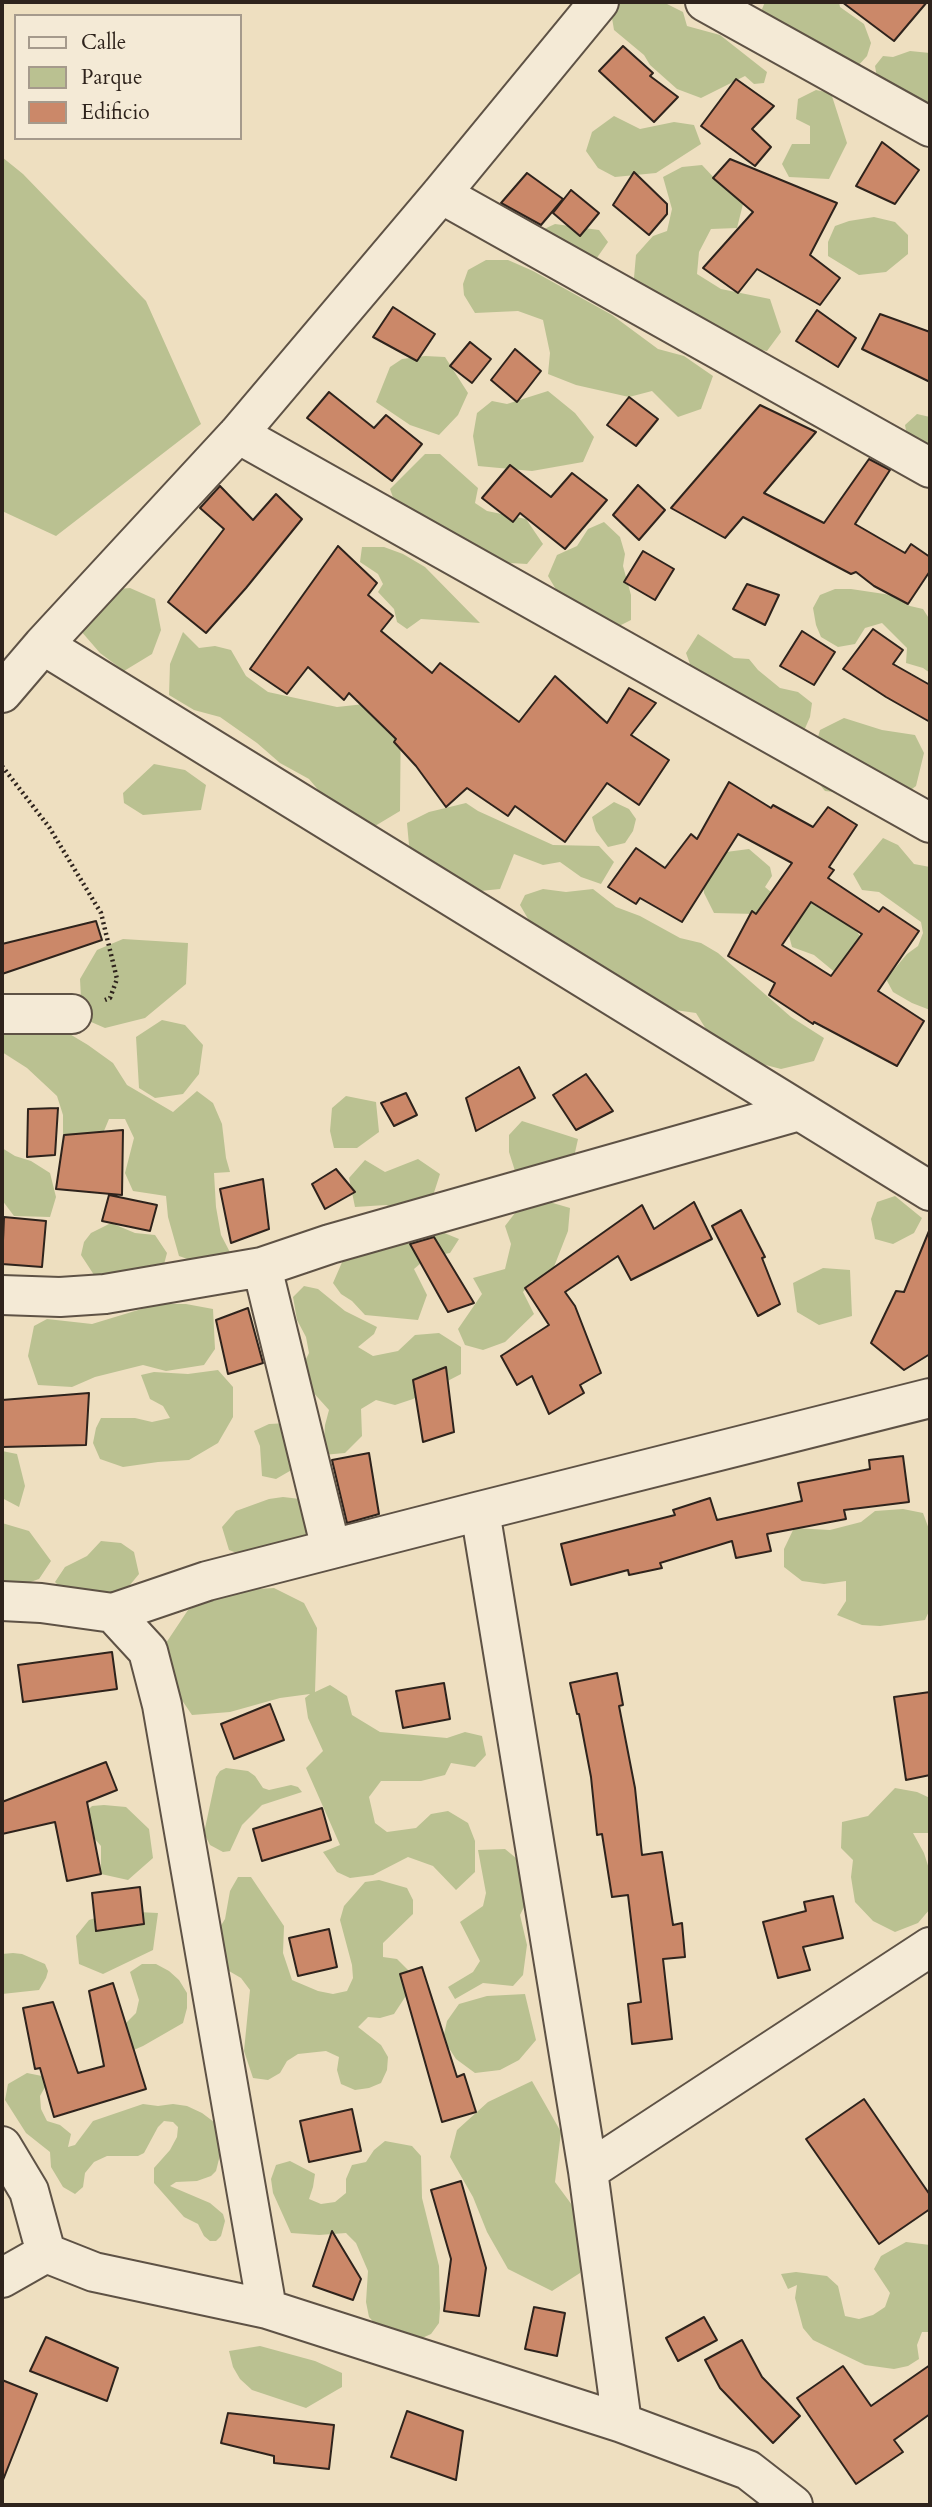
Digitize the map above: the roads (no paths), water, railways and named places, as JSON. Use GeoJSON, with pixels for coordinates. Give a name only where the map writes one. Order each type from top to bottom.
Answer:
{"type":"FeatureCollection","features":[{"type":"Feature","properties":{"kind":"street"},"geometry":{"type":"LineString","coordinates":[[2,694],[43,645],[238,434],[599,2]]}},
{"type":"Feature","properties":{"kind":"street"},"geometry":{"type":"LineString","coordinates":[[705,2],[930,127]]}},
{"type":"Feature","properties":{"kind":"street"},"geometry":{"type":"LineString","coordinates":[[441,194],[930,468]]}},
{"type":"Feature","properties":{"kind":"street"},"geometry":{"type":"LineString","coordinates":[[238,434],[930,823]]}},
{"type":"Feature","properties":{"kind":"street"},"geometry":{"type":"LineString","coordinates":[[43,645],[930,1191]]}},
{"type":"Feature","properties":{"kind":"street"},"geometry":{"type":"LineString","coordinates":[[2,1014],[72,1014]]}},
{"type":"Feature","properties":{"kind":"street"},"geometry":{"type":"LineString","coordinates":[[2,1295],[60,1297],[106,1294],[262,1267],[330,1244],[799,1111]]}},
{"type":"Feature","properties":{"kind":"street"},"geometry":{"type":"LineString","coordinates":[[262,1267],[331,1549]]}},
{"type":"Feature","properties":{"kind":"street"},"geometry":{"type":"LineString","coordinates":[[2,1601],[41,1603],[113,1614],[207,1581],[930,1398]]}},
{"type":"Feature","properties":{"kind":"street"},"geometry":{"type":"LineString","coordinates":[[480,1511],[587,2171],[622,2423]]}},
{"type":"Feature","properties":{"kind":"street"},"geometry":{"type":"LineString","coordinates":[[113,1614],[148,1651],[162,1704],[267,2309]]}},
{"type":"Feature","properties":{"kind":"street"},"geometry":{"type":"LineString","coordinates":[[587,2171],[930,1947]]}},
{"type":"Feature","properties":{"kind":"street"},"geometry":{"type":"LineString","coordinates":[[2,2146],[29,2191],[46,2252]]}},
{"type":"Feature","properties":{"kind":"street"},"geometry":{"type":"LineString","coordinates":[[46,2252],[94,2272],[267,2309],[622,2423],[748,2470],[793,2505]]}},
{"type":"Feature","properties":{"kind":"street"},"geometry":{"type":"LineString","coordinates":[[2,2278],[46,2252]]}}]}
